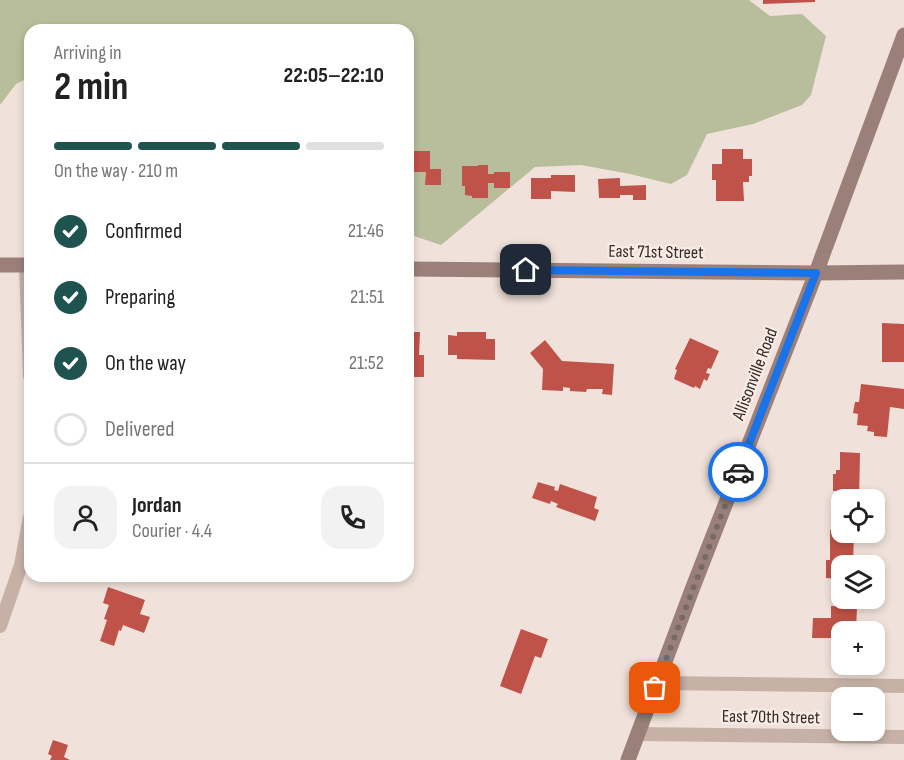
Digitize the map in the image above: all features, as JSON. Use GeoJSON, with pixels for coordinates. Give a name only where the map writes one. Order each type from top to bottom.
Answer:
{"type":"FeatureCollection","features":[{"type":"Feature","properties":{"kind":"main road","name":"Allisonville Road"},"geometry":{"type":"LineString","coordinates":[[628,760],[816,273],[904,35]]}},
{"type":"Feature","properties":{"kind":"main road"},"geometry":{"type":"LineString","coordinates":[[0,265],[24,265]]}},
{"type":"Feature","properties":{"kind":"main road","name":"East 71st Street"},"geometry":{"type":"LineString","coordinates":[[414,269],[904,272]]}},
{"type":"Feature","properties":{"kind":"street"},"geometry":{"type":"LineString","coordinates":[[0,626],[21,565],[24,549]]}},
{"type":"Feature","properties":{"kind":"street","name":"East 70th Street"},"geometry":{"type":"LineString","coordinates":[[657,683],[904,686]]}},
{"type":"Feature","properties":{"kind":"street","name":"East 70th Street"},"geometry":{"type":"LineString","coordinates":[[638,734],[831,736]]}},
{"type":"Feature","properties":{"kind":"street","name":"East 70th Street"},"geometry":{"type":"LineString","coordinates":[[885,736],[904,737]]}},
{"type":"Feature","properties":{"kind":"green space"},"geometry":{"type":"Polygon","coordinates":[[[0,0],[749,0],[770,16],[802,14],[826,36],[811,95],[802,105],[753,124],[707,134],[687,175],[671,184],[581,165],[535,167],[441,245],[414,236],[414,24],[24,24],[24,80],[16,84],[0,105],[0,0]]]}},
{"type":"Feature","properties":{"kind":"building"},"geometry":{"type":"Polygon","coordinates":[[[763,0],[815,0],[815,2],[763,4],[763,0]]]}},
{"type":"Feature","properties":{"kind":"building"},"geometry":{"type":"Polygon","coordinates":[[[722,149],[743,149],[743,159],[752,159],[752,176],[749,176],[749,182],[743,182],[744,201],[716,201],[716,180],[712,180],[712,164],[722,164],[722,149]]]}},
{"type":"Feature","properties":{"kind":"building"},"geometry":{"type":"Polygon","coordinates":[[[414,151],[430,151],[430,169],[441,169],[441,185],[425,185],[426,172],[414,172],[414,151]]]}},
{"type":"Feature","properties":{"kind":"building"},"geometry":{"type":"Polygon","coordinates":[[[488,165],[488,174],[510,172],[510,188],[494,188],[494,183],[488,183],[488,198],[472,198],[472,196],[465,195],[465,186],[462,186],[462,166],[488,165]]]}},
{"type":"Feature","properties":{"kind":"building"},"geometry":{"type":"Polygon","coordinates":[[[551,175],[575,175],[575,192],[551,191],[551,199],[531,199],[531,178],[551,178],[551,175]]]}},
{"type":"Feature","properties":{"kind":"building"},"geometry":{"type":"Polygon","coordinates":[[[620,178],[620,186],[646,185],[646,200],[633,200],[633,195],[620,195],[620,198],[599,198],[598,179],[620,178]]]}},
{"type":"Feature","properties":{"kind":"building"},"geometry":{"type":"Polygon","coordinates":[[[882,323],[904,324],[904,362],[882,362],[882,323]]]}},
{"type":"Feature","properties":{"kind":"building"},"geometry":{"type":"Polygon","coordinates":[[[414,332],[420,332],[419,355],[424,355],[424,377],[414,377],[414,332]]]}},
{"type":"Feature","properties":{"kind":"building"},"geometry":{"type":"Polygon","coordinates":[[[457,332],[486,332],[486,339],[495,339],[495,360],[457,359],[457,355],[448,355],[448,335],[457,336],[457,332]]]}},
{"type":"Feature","properties":{"kind":"building"},"geometry":{"type":"Polygon","coordinates":[[[690,338],[719,351],[711,369],[708,368],[706,373],[710,374],[707,381],[704,379],[700,389],[674,379],[677,370],[675,369],[690,338]]]}},
{"type":"Feature","properties":{"kind":"building"},"geometry":{"type":"Polygon","coordinates":[[[545,340],[562,361],[614,364],[612,395],[602,394],[603,389],[587,389],[586,392],[570,391],[570,388],[563,387],[563,391],[542,390],[543,369],[530,353],[545,340]]]}},
{"type":"Feature","properties":{"kind":"building"},"geometry":{"type":"Polygon","coordinates":[[[861,384],[904,389],[904,409],[890,407],[887,437],[874,436],[874,432],[867,431],[868,426],[857,425],[858,414],[853,413],[855,402],[859,402],[861,384]]]}},
{"type":"Feature","properties":{"kind":"building"},"geometry":{"type":"Polygon","coordinates":[[[840,452],[860,453],[859,489],[833,489],[833,474],[836,474],[836,470],[840,470],[840,452]]]}},
{"type":"Feature","properties":{"kind":"building"},"geometry":{"type":"Polygon","coordinates":[[[538,482],[555,487],[554,490],[558,491],[560,484],[597,497],[594,508],[599,510],[595,521],[556,507],[558,504],[551,501],[550,504],[532,498],[538,482]]]}},
{"type":"Feature","properties":{"kind":"building"},"geometry":{"type":"Polygon","coordinates":[[[831,530],[831,543],[854,543],[853,555],[831,555],[831,578],[826,578],[826,560],[830,560],[831,530]]]}},
{"type":"Feature","properties":{"kind":"building"},"geometry":{"type":"Polygon","coordinates":[[[108,587],[145,600],[140,614],[150,617],[144,633],[123,625],[114,646],[100,641],[107,620],[104,619],[109,605],[103,603],[108,587]]]}},
{"type":"Feature","properties":{"kind":"building"},"geometry":{"type":"Polygon","coordinates":[[[831,609],[857,609],[856,621],[831,621],[831,638],[812,638],[813,618],[831,618],[831,609]]]}},
{"type":"Feature","properties":{"kind":"building"},"geometry":{"type":"Polygon","coordinates":[[[521,629],[548,639],[541,658],[535,656],[521,694],[500,686],[521,629]]]}},
{"type":"Feature","properties":{"kind":"building"},"geometry":{"type":"Polygon","coordinates":[[[53,740],[68,745],[64,757],[70,760],[50,760],[52,756],[48,754],[53,740]]]}},
{"type":"Feature","properties":{"kind":"way so far"},"geometry":{"type":"LineString","coordinates":[[655,688],[738,472]]}},
{"type":"Feature","properties":{"kind":"route"},"geometry":{"type":"LineString","coordinates":[[526,270],[816,273],[738,472]]}}]}
